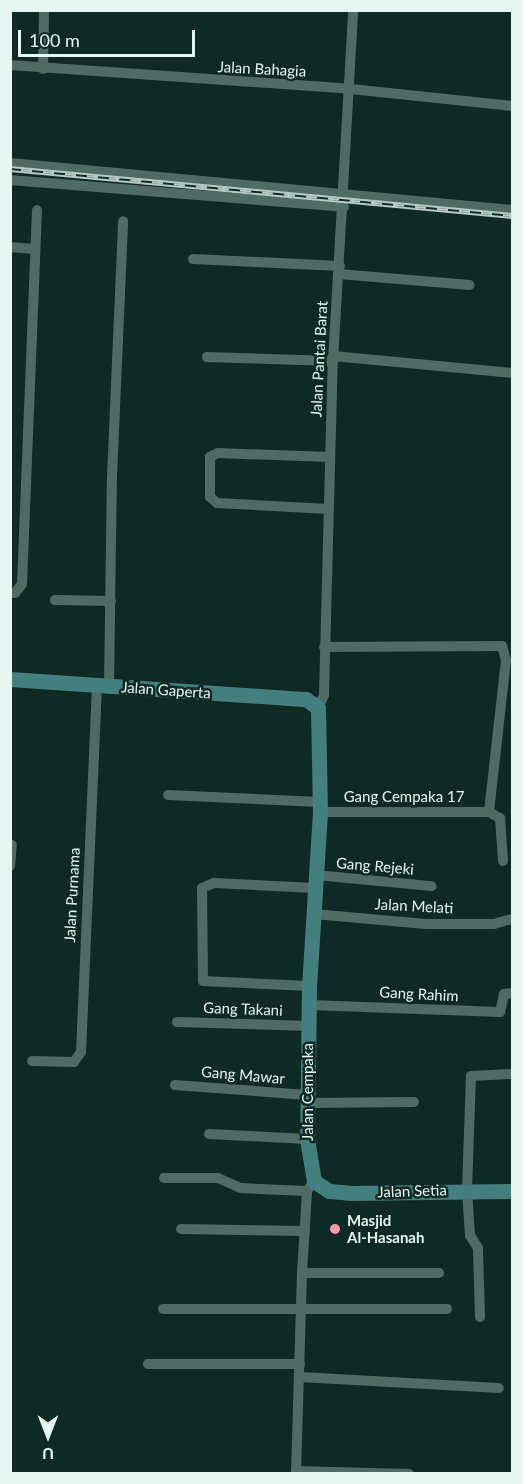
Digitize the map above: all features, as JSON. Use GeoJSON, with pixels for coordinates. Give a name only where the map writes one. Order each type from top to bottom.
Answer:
{"type":"FeatureCollection","features":[{"type":"Feature","properties":{"kind":"street"},"geometry":{"type":"LineString","coordinates":[[43,69],[44,10]]}},
{"type":"Feature","properties":{"kind":"street","name":"Jalan Pantai Barat"},"geometry":{"type":"LineString","coordinates":[[318,708],[324,695],[333,358],[351,90],[353,10]]}},
{"type":"Feature","properties":{"kind":"street","name":"Jalan Bahagia"},"geometry":{"type":"LineString","coordinates":[[10,65],[351,90],[513,106]]}},
{"type":"Feature","properties":{"kind":"street"},"geometry":{"type":"LineString","coordinates":[[10,163],[345,192],[513,210]]}},
{"type":"Feature","properties":{"kind":"street"},"geometry":{"type":"LineString","coordinates":[[10,180],[344,207]]}},
{"type":"Feature","properties":{"kind":"street"},"geometry":{"type":"LineString","coordinates":[[10,593],[15,593],[22,584],[37,210]]}},
{"type":"Feature","properties":{"kind":"street"},"geometry":{"type":"LineString","coordinates":[[103,686],[111,601],[111,477],[123,221]]}},
{"type":"Feature","properties":{"kind":"street"},"geometry":{"type":"LineString","coordinates":[[10,247],[34,249]]}},
{"type":"Feature","properties":{"kind":"street"},"geometry":{"type":"LineString","coordinates":[[193,259],[340,270],[470,285]]}},
{"type":"Feature","properties":{"kind":"street"},"geometry":{"type":"LineString","coordinates":[[207,357],[333,358],[513,374]]}},
{"type":"Feature","properties":{"kind":"street"},"geometry":{"type":"LineString","coordinates":[[328,509],[217,504],[210,497],[210,457],[218,453],[329,457]]}},
{"type":"Feature","properties":{"kind":"street"},"geometry":{"type":"LineString","coordinates":[[55,600],[111,601]]}},
{"type":"Feature","properties":{"kind":"street"},"geometry":{"type":"LineString","coordinates":[[324,647],[502,646],[506,660],[489,812],[500,818],[503,861]]}},
{"type":"Feature","properties":{"kind":"street","name":"Jalan Gaperta"},"geometry":{"type":"LineString","coordinates":[[10,679],[306,699],[318,708]]}},
{"type":"Feature","properties":{"kind":"street","name":"Jalan Purnama"},"geometry":{"type":"LineString","coordinates":[[32,1061],[74,1062],[81,1052],[103,686]]}},
{"type":"Feature","properties":{"kind":"street","name":"Jalan Cempaka"},"geometry":{"type":"LineString","coordinates":[[296,1472],[303,1307],[302,1274],[311,1186],[307,1139],[307,1099],[309,986],[320,807],[318,708]]}},
{"type":"Feature","properties":{"kind":"street","name":"Gang Cempaka 17"},"geometry":{"type":"LineString","coordinates":[[168,795],[320,807],[489,812]]}},
{"type":"Feature","properties":{"kind":"street"},"geometry":{"type":"LineString","coordinates":[[10,866],[12,845]]}},
{"type":"Feature","properties":{"kind":"street","name":"Gang Rejeki"},"geometry":{"type":"LineString","coordinates":[[309,986],[203,981],[202,888],[214,883],[316,881],[431,886]]}},
{"type":"Feature","properties":{"kind":"street","name":"Jalan Melati"},"geometry":{"type":"LineString","coordinates":[[314,914],[426,924],[494,924],[513,919]]}},
{"type":"Feature","properties":{"kind":"street","name":"Gang Rahim"},"geometry":{"type":"LineString","coordinates":[[310,1005],[500,1012],[504,994],[513,993]]}},
{"type":"Feature","properties":{"kind":"street","name":"Gang Takani"},"geometry":{"type":"LineString","coordinates":[[177,1022],[309,1026]]}},
{"type":"Feature","properties":{"kind":"street"},"geometry":{"type":"LineString","coordinates":[[480,1317],[478,1248],[470,1235],[466,1190],[471,1076],[513,1074]]}},
{"type":"Feature","properties":{"kind":"street","name":"Gang Mawar"},"geometry":{"type":"LineString","coordinates":[[175,1084],[307,1099],[414,1102]]}},
{"type":"Feature","properties":{"kind":"street"},"geometry":{"type":"LineString","coordinates":[[209,1134],[307,1139]]}},
{"type":"Feature","properties":{"kind":"street"},"geometry":{"type":"LineString","coordinates":[[164,1178],[218,1178],[240,1188],[311,1186]]}},
{"type":"Feature","properties":{"kind":"street"},"geometry":{"type":"LineString","coordinates":[[512,1191],[513,1180]]}},
{"type":"Feature","properties":{"kind":"street","name":"Jalan Setia"},"geometry":{"type":"LineString","coordinates":[[311,1186],[350,1193],[512,1191]]}},
{"type":"Feature","properties":{"kind":"street"},"geometry":{"type":"LineString","coordinates":[[181,1229],[305,1231]]}},
{"type":"Feature","properties":{"kind":"street"},"geometry":{"type":"LineString","coordinates":[[302,1274],[439,1273]]}},
{"type":"Feature","properties":{"kind":"street"},"geometry":{"type":"LineString","coordinates":[[163,1309],[303,1307],[447,1309]]}},
{"type":"Feature","properties":{"kind":"street"},"geometry":{"type":"LineString","coordinates":[[148,1364],[300,1364]]}},
{"type":"Feature","properties":{"kind":"street"},"geometry":{"type":"LineString","coordinates":[[300,1377],[499,1388]]}},
{"type":"Feature","properties":{"kind":"street"},"geometry":{"type":"LineString","coordinates":[[296,1472],[410,1473]]}},
{"type":"Feature","properties":{"kind":"railway"},"geometry":{"type":"LineString","coordinates":[[10,169],[512,216]]}},
{"type":"Feature","properties":{"kind":"place","name":"Masjid Al-Hasanah"},"geometry":{"type":"Point","coordinates":[335,1229]}}]}
